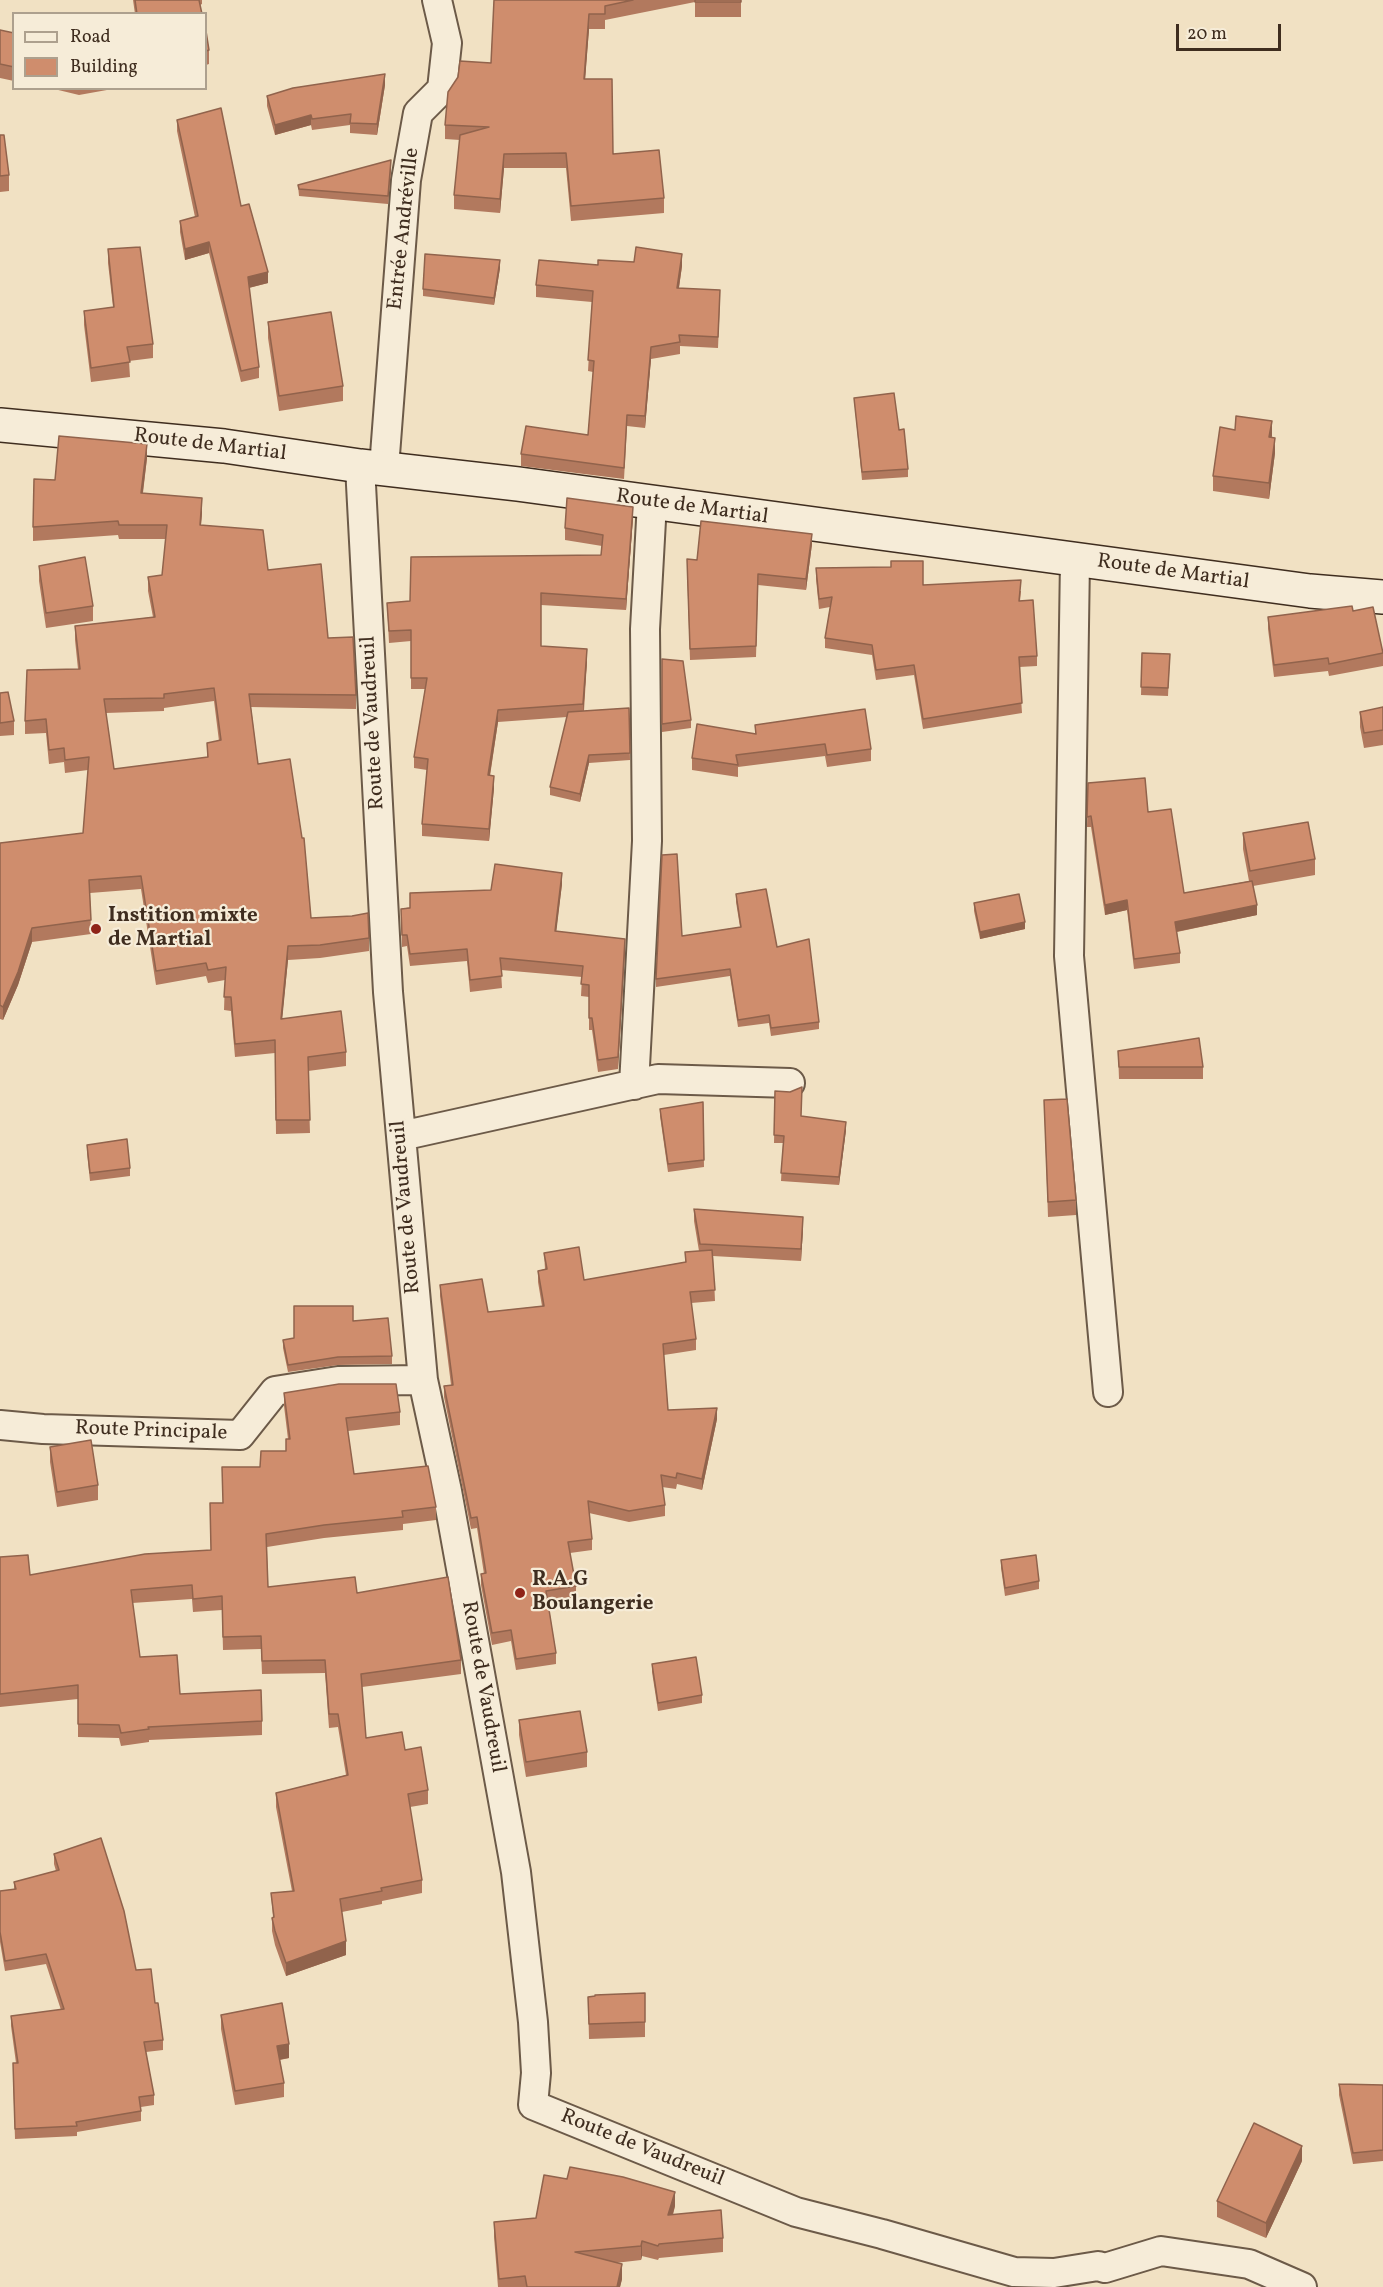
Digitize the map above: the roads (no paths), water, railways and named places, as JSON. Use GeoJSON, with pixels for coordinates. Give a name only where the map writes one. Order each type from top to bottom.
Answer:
{"type":"FeatureCollection","features":[{"type":"Feature","properties":{"kind":"street","name":"Entrée Andréville"},"geometry":{"type":"LineString","coordinates":[[372,467],[406,180],[418,113],[442,89],[447,43],[437,0]]}},
{"type":"Feature","properties":{"kind":"street","name":"Route de Martial"},"geometry":{"type":"LineString","coordinates":[[0,425],[225,446],[1310,591],[1383,597]]}},
{"type":"Feature","properties":{"kind":"street","name":"Route de Vaudreuil"},"geometry":{"type":"LineString","coordinates":[[372,467],[388,992],[423,1380],[447,1491],[516,1872],[533,2022],[536,2073],[533,2105],[796,2212],[1014,2272],[1054,2273],[1098,2266],[1105,2268],[1161,2252],[1249,2264],[1302,2287]]}},
{"type":"Feature","properties":{"kind":"street"},"geometry":{"type":"LineString","coordinates":[[634,1085],[647,841],[645,629],[652,502]]}},
{"type":"Feature","properties":{"kind":"street"},"geometry":{"type":"LineString","coordinates":[[1075,560],[1069,956],[1108,1392]]}},
{"type":"Feature","properties":{"kind":"street"},"geometry":{"type":"LineString","coordinates":[[401,1136],[658,1079],[790,1083]]}},
{"type":"Feature","properties":{"kind":"street","name":"Route Principale"},"geometry":{"type":"LineString","coordinates":[[0,1425],[43,1429],[240,1435],[275,1391],[338,1381],[423,1380]]}},
{"type":"Feature","properties":{"kind":"place","name":"Instition mixte de Martial"},"geometry":{"type":"Point","coordinates":[96,929]}},
{"type":"Feature","properties":{"kind":"place","name":"R.A.G Boulangerie"},"geometry":{"type":"Point","coordinates":[520,1593]}}]}
